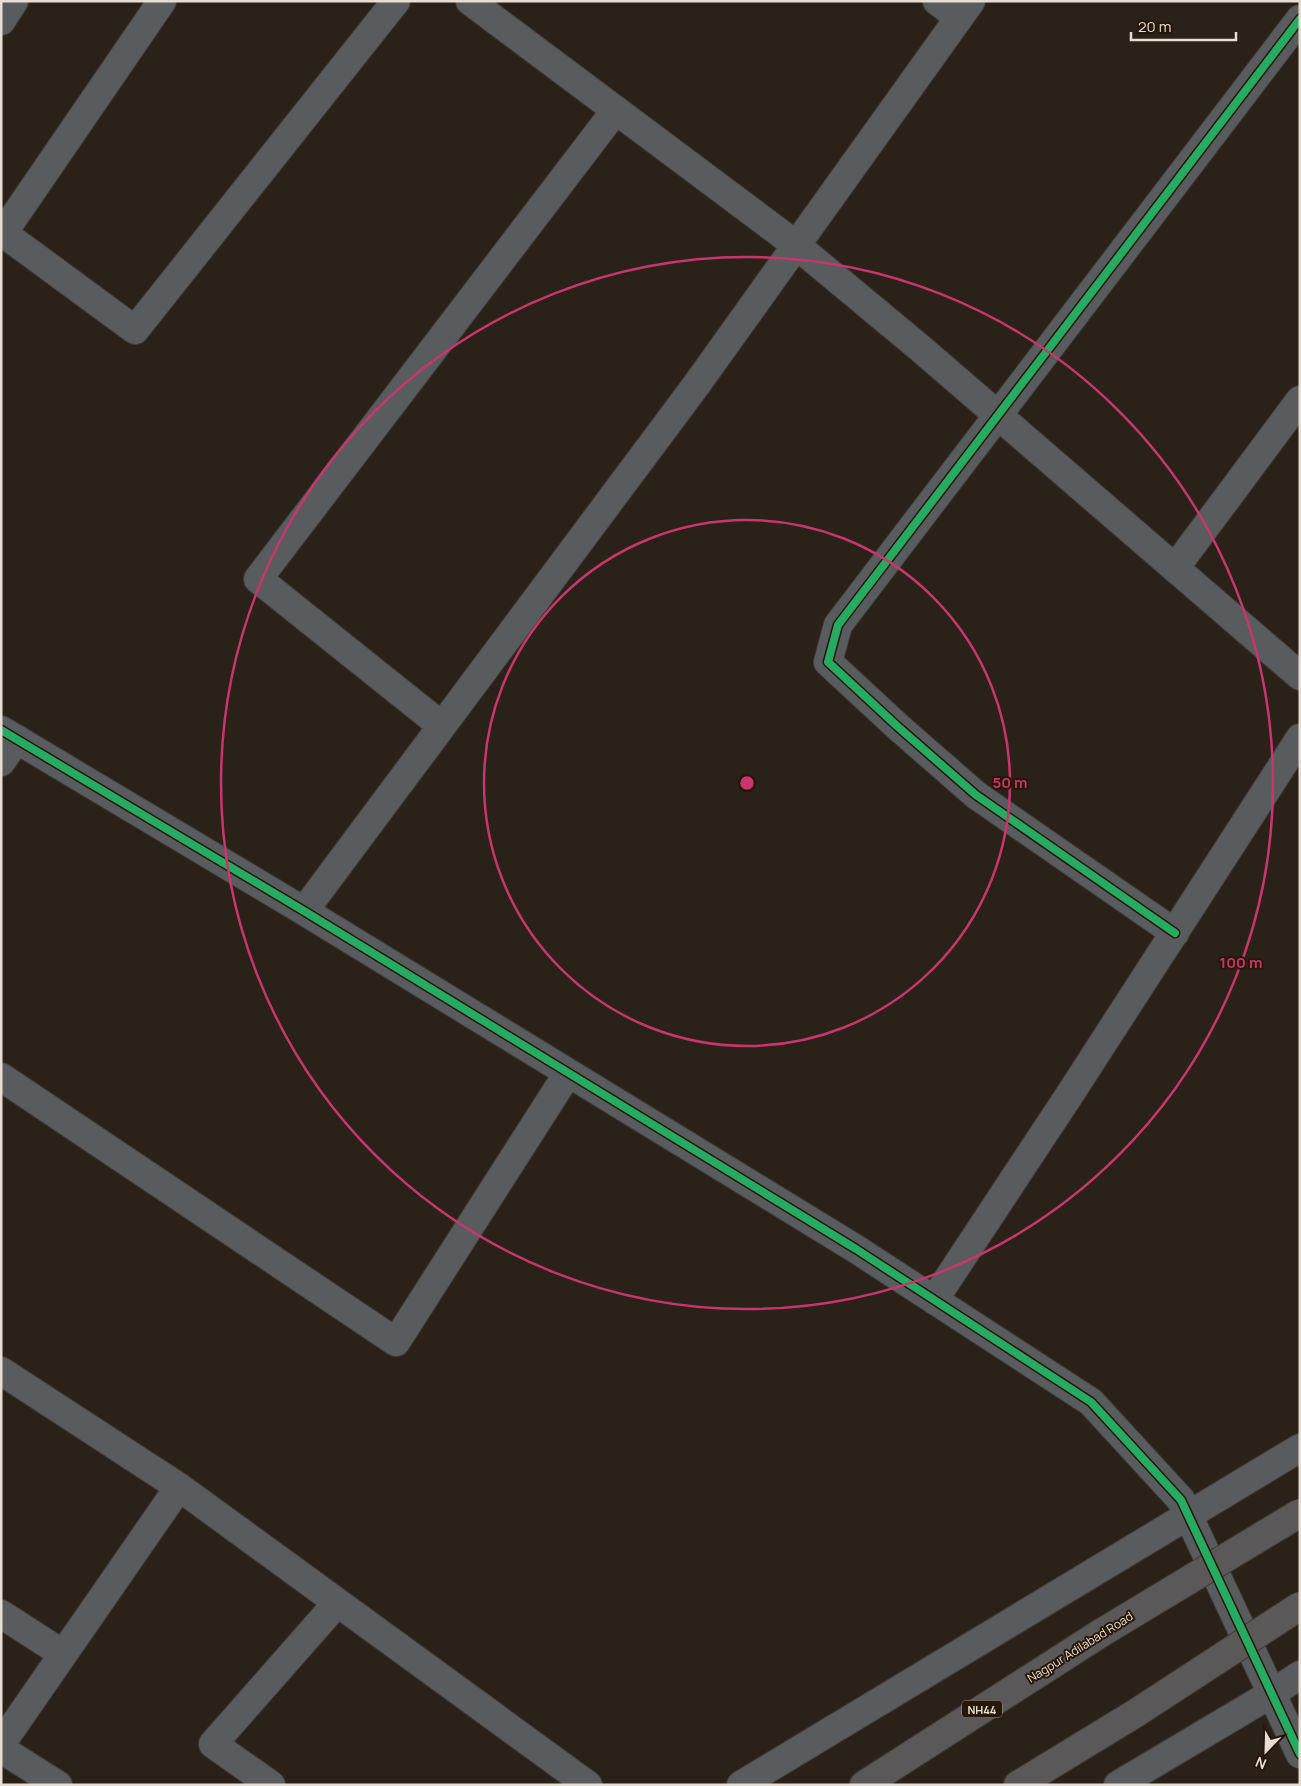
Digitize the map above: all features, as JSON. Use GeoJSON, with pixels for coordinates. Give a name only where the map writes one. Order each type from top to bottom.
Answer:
{"type":"FeatureCollection","features":[{"type":"Feature","properties":{"kind":"highway","name":"Nagpur Adilabad Road"},"geometry":{"type":"LineString","coordinates":[[864,1785],[1101,1633],[1300,1513]]}},
{"type":"Feature","properties":{"kind":"highway"},"geometry":{"type":"LineString","coordinates":[[1018,1785],[1136,1713],[1300,1606]]}},
{"type":"Feature","properties":{"kind":"street"},"geometry":{"type":"LineString","coordinates":[[1,21],[14,1]]}},
{"type":"Feature","properties":{"kind":"street"},"geometry":{"type":"LineString","coordinates":[[162,1],[2,233],[135,330],[396,1]]}},
{"type":"Feature","properties":{"kind":"street"},"geometry":{"type":"LineString","coordinates":[[470,1],[796,245],[920,348],[1300,676]]}},
{"type":"Feature","properties":{"kind":"street"},"geometry":{"type":"LineString","coordinates":[[304,911],[691,392],[965,10],[937,1]]}},
{"type":"Feature","properties":{"kind":"street"},"geometry":{"type":"LineString","coordinates":[[1175,932],[976,795],[828,662],[838,625],[1300,19]]}},
{"type":"Feature","properties":{"kind":"street"},"geometry":{"type":"LineString","coordinates":[[442,726],[258,579],[615,111]]}},
{"type":"Feature","properties":{"kind":"street"},"geometry":{"type":"LineString","coordinates":[[1175,568],[1300,400]]}},
{"type":"Feature","properties":{"kind":"street"},"geometry":{"type":"LineString","coordinates":[[1,762],[9,734],[304,911],[856,1249],[1091,1402],[1181,1500],[1300,1754]]}},
{"type":"Feature","properties":{"kind":"street"},"geometry":{"type":"LineString","coordinates":[[934,1300],[1300,738]]}},
{"type":"Feature","properties":{"kind":"street"},"geometry":{"type":"LineString","coordinates":[[1,1077],[396,1342],[568,1073]]}},
{"type":"Feature","properties":{"kind":"street"},"geometry":{"type":"LineString","coordinates":[[1,1371],[179,1487],[588,1785]]}},
{"type":"Feature","properties":{"kind":"street"},"geometry":{"type":"LineString","coordinates":[[741,1785],[1300,1448]]}},
{"type":"Feature","properties":{"kind":"street"},"geometry":{"type":"LineString","coordinates":[[1,1744],[179,1487]]}},
{"type":"Feature","properties":{"kind":"street"},"geometry":{"type":"LineString","coordinates":[[271,1785],[213,1744],[337,1603]]}},
{"type":"Feature","properties":{"kind":"street"},"geometry":{"type":"LineString","coordinates":[[1,1614],[63,1654]]}},
{"type":"Feature","properties":{"kind":"street"},"geometry":{"type":"LineString","coordinates":[[1118,1785],[1300,1676]]}},
{"type":"Feature","properties":{"kind":"street"},"geometry":{"type":"LineString","coordinates":[[1,1749],[58,1785]]}},
{"type":"Feature","properties":{"kind":"cycle path"},"geometry":{"type":"LineString","coordinates":[[1175,933],[976,795],[828,662],[838,625],[1300,19]]}},
{"type":"Feature","properties":{"kind":"cycle path"},"geometry":{"type":"LineString","coordinates":[[1,730],[304,911],[856,1249],[1091,1402],[1181,1500],[1300,1754]]}}]}
